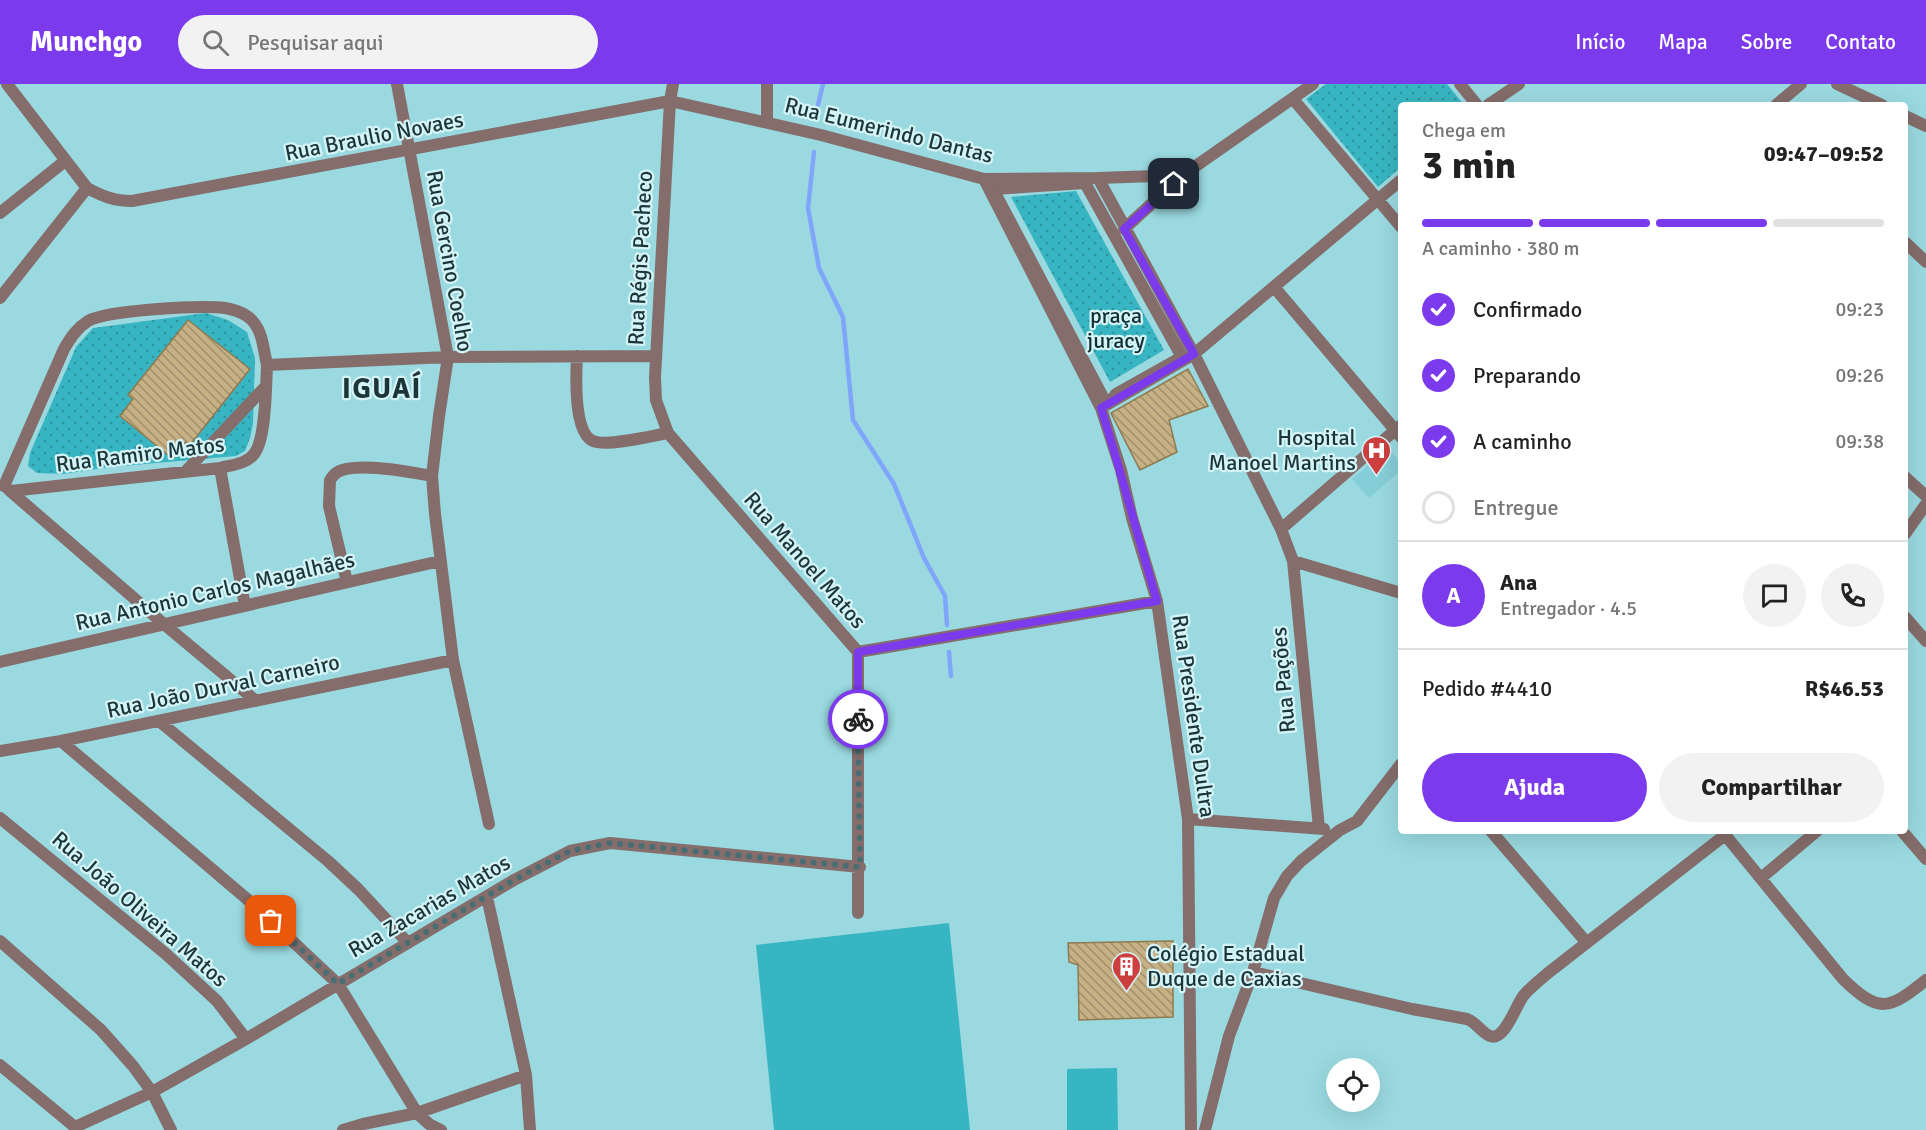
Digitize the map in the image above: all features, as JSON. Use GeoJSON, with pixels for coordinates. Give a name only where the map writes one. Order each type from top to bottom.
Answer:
{"type":"FeatureCollection","features":[{"type":"Feature","properties":{"kind":"street"},"geometry":{"type":"LineString","coordinates":[[0,298],[87,188],[7,84]]}},
{"type":"Feature","properties":{"kind":"street","name":"Rua Gercino Coelho"},"geometry":{"type":"LineString","coordinates":[[397,84],[448,357],[432,476],[453,660],[489,824]]}},
{"type":"Feature","properties":{"kind":"street","name":"Rua Régis Pacheco"},"geometry":{"type":"LineString","coordinates":[[668,434],[656,399],[655,356],[670,101],[673,84]]}},
{"type":"Feature","properties":{"kind":"street"},"geometry":{"type":"LineString","coordinates":[[767,84],[767,122]]}},
{"type":"Feature","properties":{"kind":"street"},"geometry":{"type":"LineString","coordinates":[[1124,229],[1183,175],[1313,84]]}},
{"type":"Feature","properties":{"kind":"street"},"geometry":{"type":"LineString","coordinates":[[1460,84],[1475,102]]}},
{"type":"Feature","properties":{"kind":"street"},"geometry":{"type":"LineString","coordinates":[[1492,102],[1519,84]]}},
{"type":"Feature","properties":{"kind":"street"},"geometry":{"type":"LineString","coordinates":[[1780,102],[1801,84]]}},
{"type":"Feature","properties":{"kind":"street"},"geometry":{"type":"LineString","coordinates":[[1837,84],[1875,102]]}},
{"type":"Feature","properties":{"kind":"street"},"geometry":{"type":"LineString","coordinates":[[1293,99],[1398,223]]}},
{"type":"Feature","properties":{"kind":"street","name":"Rua Braulio Novaes"},"geometry":{"type":"LineString","coordinates":[[87,188],[116,201],[132,201],[670,101]]}},
{"type":"Feature","properties":{"kind":"street","name":"Rua Eumerindo Dantas"},"geometry":{"type":"LineString","coordinates":[[670,101],[767,122],[984,179],[1183,175]]}},
{"type":"Feature","properties":{"kind":"street"},"geometry":{"type":"LineString","coordinates":[[1908,117],[1926,126]]}},
{"type":"Feature","properties":{"kind":"street"},"geometry":{"type":"LineString","coordinates":[[0,213],[65,161]]}},
{"type":"Feature","properties":{"kind":"street","name":"Rua Pações"},"geometry":{"type":"LineString","coordinates":[[1098,178],[1194,354],[1281,529],[1293,561],[1318,828]]}},
{"type":"Feature","properties":{"kind":"street"},"geometry":{"type":"LineString","coordinates":[[984,179],[1105,405]]}},
{"type":"Feature","properties":{"kind":"street"},"geometry":{"type":"LineString","coordinates":[[1085,183],[1182,357],[1116,394],[1105,405],[1104,399],[993,189],[1085,183]]}},
{"type":"Feature","properties":{"kind":"street"},"geometry":{"type":"LineString","coordinates":[[1105,405],[1194,354],[1398,183]]}},
{"type":"Feature","properties":{"kind":"street"},"geometry":{"type":"LineString","coordinates":[[1908,245],[1926,262]]}},
{"type":"Feature","properties":{"kind":"street"},"geometry":{"type":"LineString","coordinates":[[1274,287],[1398,430]]}},
{"type":"Feature","properties":{"kind":"street","name":"Rua Ramiro Matos"},"geometry":{"type":"LineString","coordinates":[[173,308],[227,308],[246,316],[260,329],[267,366],[261,438],[255,454],[244,462],[220,468],[5,487],[64,349],[73,333],[90,320],[111,315],[173,308]]}},
{"type":"Feature","properties":{"kind":"street"},"geometry":{"type":"LineString","coordinates":[[577,356],[579,417],[584,433],[592,441],[609,442],[668,434]]}},
{"type":"Feature","properties":{"kind":"street"},"geometry":{"type":"LineString","coordinates":[[267,366],[448,357],[655,356]]}},
{"type":"Feature","properties":{"kind":"street"},"geometry":{"type":"LineString","coordinates":[[186,471],[265,387]]}},
{"type":"Feature","properties":{"kind":"street","name":"Rua Presidente Dultra"},"geometry":{"type":"LineString","coordinates":[[1105,405],[1132,518],[1157,601],[1188,819],[1191,1130]]}},
{"type":"Feature","properties":{"kind":"street"},"geometry":{"type":"LineString","coordinates":[[1281,529],[1398,432]]}},
{"type":"Feature","properties":{"kind":"street","name":"Rua Manoel Matos"},"geometry":{"type":"LineString","coordinates":[[668,434],[858,652],[860,867],[858,913]]}},
{"type":"Feature","properties":{"kind":"street"},"geometry":{"type":"LineString","coordinates":[[220,468],[245,606]]}},
{"type":"Feature","properties":{"kind":"street"},"geometry":{"type":"LineString","coordinates":[[347,582],[329,506],[330,480],[336,473],[345,469],[358,468],[432,476]]}},
{"type":"Feature","properties":{"kind":"street"},"geometry":{"type":"LineString","coordinates":[[1908,480],[1926,496]]}},
{"type":"Feature","properties":{"kind":"street"},"geometry":{"type":"LineString","coordinates":[[5,487],[256,701]]}},
{"type":"Feature","properties":{"kind":"street"},"geometry":{"type":"LineString","coordinates":[[1908,530],[1926,504]]}},
{"type":"Feature","properties":{"kind":"street","name":"Rua Antonio Carlos Magalhães"},"geometry":{"type":"LineString","coordinates":[[0,662],[440,561]]}},
{"type":"Feature","properties":{"kind":"street"},"geometry":{"type":"LineString","coordinates":[[1293,561],[1398,592]]}},
{"type":"Feature","properties":{"kind":"street"},"geometry":{"type":"LineString","coordinates":[[858,652],[1157,601]]}},
{"type":"Feature","properties":{"kind":"street"},"geometry":{"type":"LineString","coordinates":[[1908,620],[1926,641]]}},
{"type":"Feature","properties":{"kind":"street","name":"Rua João Durval Carneiro"},"geometry":{"type":"LineString","coordinates":[[0,750],[61,741],[453,660]]}},
{"type":"Feature","properties":{"kind":"street"},"geometry":{"type":"LineString","coordinates":[[159,721],[328,861],[408,943]]}},
{"type":"Feature","properties":{"kind":"street"},"geometry":{"type":"LineString","coordinates":[[61,741],[254,905],[338,984],[417,1113],[429,1124],[441,1130]]}},
{"type":"Feature","properties":{"kind":"street"},"geometry":{"type":"LineString","coordinates":[[1205,1130],[1228,1036],[1254,972],[1274,898],[1287,876],[1301,861],[1340,830],[1357,821],[1398,768]]}},
{"type":"Feature","properties":{"kind":"street","name":"Rua João Oliveira Matos"},"geometry":{"type":"LineString","coordinates":[[0,818],[166,954],[217,1001],[246,1039]]}},
{"type":"Feature","properties":{"kind":"street"},"geometry":{"type":"LineString","coordinates":[[1188,819],[1340,830]]}},
{"type":"Feature","properties":{"kind":"street"},"geometry":{"type":"LineString","coordinates":[[1494,834],[1587,943]]}},
{"type":"Feature","properties":{"kind":"street"},"geometry":{"type":"LineString","coordinates":[[1254,972],[1467,1020],[1473,1022],[1489,1036],[1494,1037],[1506,1028],[1523,996],[1548,973],[1723,834]]}},
{"type":"Feature","properties":{"kind":"street"},"geometry":{"type":"LineString","coordinates":[[1725,834],[1843,980],[1859,995],[1875,1004],[1889,1004],[1907,996],[1926,981]]}},
{"type":"Feature","properties":{"kind":"street"},"geometry":{"type":"LineString","coordinates":[[1761,878],[1813,834]]}},
{"type":"Feature","properties":{"kind":"street"},"geometry":{"type":"LineString","coordinates":[[1904,834],[1926,860]]}},
{"type":"Feature","properties":{"kind":"street","name":"Rua Zacarias Matos"},"geometry":{"type":"LineString","coordinates":[[76,1128],[152,1092],[514,880],[570,851],[610,843],[860,867]]}},
{"type":"Feature","properties":{"kind":"street"},"geometry":{"type":"LineString","coordinates":[[488,897],[526,1075],[530,1130]]}},
{"type":"Feature","properties":{"kind":"street"},"geometry":{"type":"LineString","coordinates":[[0,941],[101,1030],[134,1066],[152,1092],[171,1130]]}},
{"type":"Feature","properties":{"kind":"street"},"geometry":{"type":"LineString","coordinates":[[0,1065],[76,1128]]}},
{"type":"Feature","properties":{"kind":"street"},"geometry":{"type":"LineString","coordinates":[[343,1130],[417,1113],[526,1075]]}},
{"type":"Feature","properties":{"kind":"shaded area","name":"Hospital Manoel Martins"},"geometry":{"type":"Polygon","coordinates":[[[1388,448],[1398,460],[1398,473],[1369,498],[1352,479],[1388,448]]]}},
{"type":"Feature","properties":{"kind":"green space"},"geometry":{"type":"Polygon","coordinates":[[[1326,84],[1447,84],[1462,102],[1398,102],[1398,170],[1378,187],[1306,99],[1326,84]]]}},
{"type":"Feature","properties":{"kind":"green space","name":"praça juracy"},"geometry":{"type":"Polygon","coordinates":[[[1076,191],[1164,350],[1110,382],[1011,197],[1076,191]]]}},
{"type":"Feature","properties":{"kind":"green space"},"geometry":{"type":"Polygon","coordinates":[[[206,313],[228,320],[247,332],[255,358],[253,424],[245,451],[236,456],[110,467],[63,474],[37,473],[28,466],[30,453],[76,347],[93,328],[206,313]]]}},
{"type":"Feature","properties":{"kind":"green space"},"geometry":{"type":"Polygon","coordinates":[[[949,923],[970,1130],[774,1130],[756,945],[949,923]]]}},
{"type":"Feature","properties":{"kind":"green space"},"geometry":{"type":"Polygon","coordinates":[[[1117,1068],[1118,1130],[1067,1130],[1067,1069],[1117,1068]]]}},
{"type":"Feature","properties":{"kind":"building"},"geometry":{"type":"Polygon","coordinates":[[[188,320],[250,369],[190,445],[186,442],[173,459],[120,416],[133,399],[128,395],[188,320]]]}},
{"type":"Feature","properties":{"kind":"building"},"geometry":{"type":"Polygon","coordinates":[[[1188,369],[1208,406],[1169,420],[1177,452],[1140,470],[1111,413],[1188,369]]]}},
{"type":"Feature","properties":{"kind":"building","name":"Colégio Estadual Duque de Caxias"},"geometry":{"type":"Polygon","coordinates":[[[1173,941],[1173,1017],[1079,1020],[1078,965],[1069,962],[1068,943],[1173,941]]]}},
{"type":"Feature","properties":{"kind":"waterway"},"geometry":{"type":"LineString","coordinates":[[818,105],[823,84]]}},
{"type":"Feature","properties":{"kind":"waterway"},"geometry":{"type":"LineString","coordinates":[[814,152],[808,208],[819,268],[843,317],[853,420],[894,484],[924,558],[945,596],[947,625]]}},
{"type":"Feature","properties":{"kind":"waterway"},"geometry":{"type":"LineString","coordinates":[[949,652],[951,676]]}},
{"type":"Feature","properties":{"kind":"way so far"},"geometry":{"type":"LineString","coordinates":[[271,921],[338,984],[472,907],[514,880],[570,851],[594,845],[610,843],[860,867],[858,719]]}},
{"type":"Feature","properties":{"kind":"place","name":"Hospital Manoel Martins"},"geometry":{"type":"Point","coordinates":[1377,476]}},
{"type":"Feature","properties":{"kind":"place","name":"Colégio Estadual Duque de Caxias"},"geometry":{"type":"Point","coordinates":[1126,992]}},
{"type":"Feature","properties":{"kind":"district","name":"IGUAÍ"},"geometry":{"type":"Point","coordinates":[382,389]}},
{"type":"Feature","properties":{"kind":"route"},"geometry":{"type":"LineString","coordinates":[[858,719],[858,652],[1157,601],[1132,518],[1121,470],[1101,408],[1194,354],[1124,229],[1174,184]]}}]}
